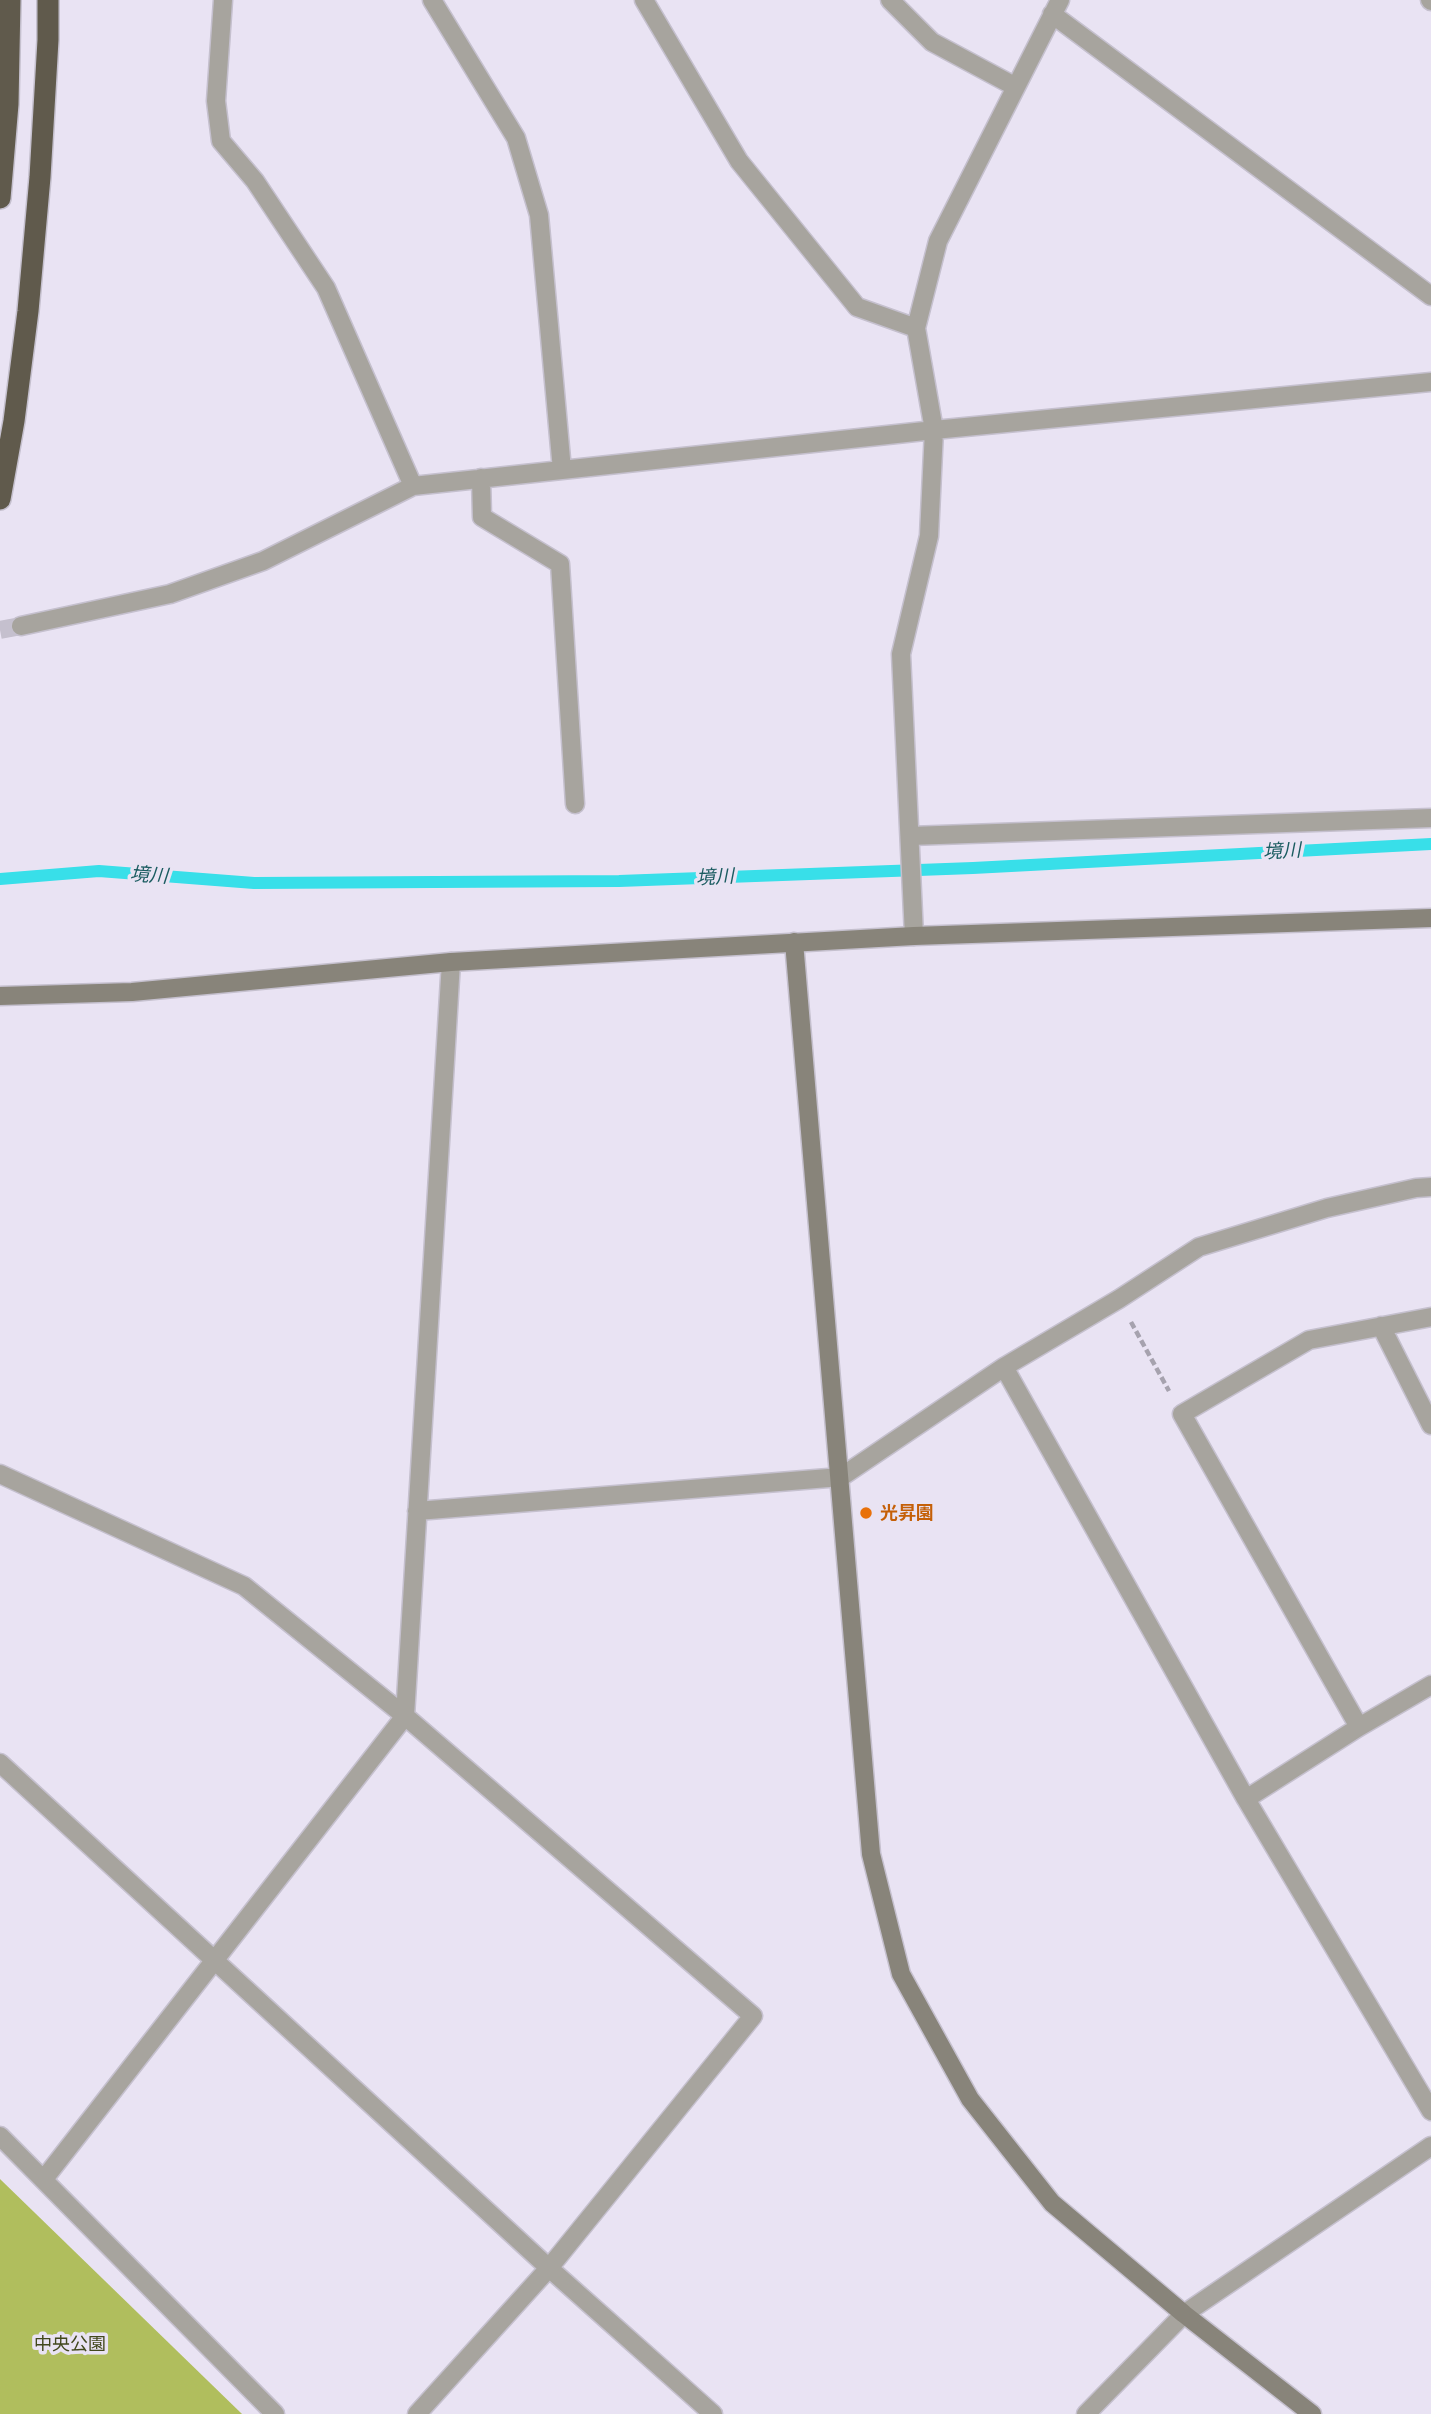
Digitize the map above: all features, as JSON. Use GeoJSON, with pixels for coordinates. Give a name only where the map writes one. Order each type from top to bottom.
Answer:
{"type":"FeatureCollection","features":[{"type":"Feature","properties":{"kind":"highway"},"geometry":{"type":"LineString","coordinates":[[0,198],[8,104],[10,0]]}},
{"type":"Feature","properties":{"kind":"highway"},"geometry":{"type":"LineString","coordinates":[[0,499],[28,311],[40,177],[48,0]]}},
{"type":"Feature","properties":{"kind":"street"},"geometry":{"type":"LineString","coordinates":[[223,0],[216,101],[221,141],[255,181],[326,288],[413,486]]}},
{"type":"Feature","properties":{"kind":"street"},"geometry":{"type":"LineString","coordinates":[[432,0],[516,138],[539,215],[562,470]]}},
{"type":"Feature","properties":{"kind":"street"},"geometry":{"type":"LineString","coordinates":[[644,0],[739,161],[857,307],[916,328]]}},
{"type":"Feature","properties":{"kind":"street"},"geometry":{"type":"LineString","coordinates":[[890,0],[932,42],[1016,87]]}},
{"type":"Feature","properties":{"kind":"street"},"geometry":{"type":"LineString","coordinates":[[914,936],[901,654],[929,536],[934,429],[916,328],[938,241],[1056,7],[1431,296]]}},
{"type":"Feature","properties":{"kind":"street"},"geometry":{"type":"LineString","coordinates":[[21,626],[170,594],[263,561],[413,486],[934,429],[1431,382]]}},
{"type":"Feature","properties":{"kind":"street"},"geometry":{"type":"LineString","coordinates":[[481,478],[482,517],[560,564],[575,804]]}},
{"type":"Feature","properties":{"kind":"street"},"geometry":{"type":"LineString","coordinates":[[910,836],[1431,818]]}},
{"type":"Feature","properties":{"kind":"street"},"geometry":{"type":"LineString","coordinates":[[0,996],[132,992],[451,962],[794,942],[1431,918]]}},
{"type":"Feature","properties":{"kind":"street"},"geometry":{"type":"LineString","coordinates":[[794,942],[871,1854],[901,1973],[970,2099],[1052,2203],[1184,2314],[1312,2414]]}},
{"type":"Feature","properties":{"kind":"street"},"geometry":{"type":"LineString","coordinates":[[44,2179],[405,1716],[451,962]]}},
{"type":"Feature","properties":{"kind":"street"},"geometry":{"type":"LineString","coordinates":[[417,1511],[841,1477],[1004,1367],[1119,1299],[1199,1247],[1326,1209],[1431,1187]]}},
{"type":"Feature","properties":{"kind":"street"},"geometry":{"type":"LineString","coordinates":[[1359,1727],[1182,1414],[1309,1340],[1431,1317]]}},
{"type":"Feature","properties":{"kind":"street"},"geometry":{"type":"LineString","coordinates":[[1381,1326],[1431,1425]]}},
{"type":"Feature","properties":{"kind":"street"},"geometry":{"type":"LineString","coordinates":[[1004,1367],[1246,1799],[1431,2111]]}},
{"type":"Feature","properties":{"kind":"street"},"geometry":{"type":"LineString","coordinates":[[2,1480],[244,1586],[405,1716],[753,2016],[549,2269],[417,2414]]}},
{"type":"Feature","properties":{"kind":"street"},"geometry":{"type":"LineString","coordinates":[[1246,1799],[1431,1685]]}},
{"type":"Feature","properties":{"kind":"street"},"geometry":{"type":"LineString","coordinates":[[0,1763],[549,2269],[713,2414]]}},
{"type":"Feature","properties":{"kind":"street"},"geometry":{"type":"LineString","coordinates":[[0,2136],[275,2414]]}},
{"type":"Feature","properties":{"kind":"street"},"geometry":{"type":"LineString","coordinates":[[1086,2414],[1184,2314],[1431,2146]]}},
{"type":"Feature","properties":{"kind":"path"},"geometry":{"type":"LineString","coordinates":[[1119,1299],[1182,1414]]}},
{"type":"Feature","properties":{"kind":"green space","name":"中央公園"},"geometry":{"type":"Polygon","coordinates":[[[0,2179],[242,2414],[0,2414],[0,2179]]]}},
{"type":"Feature","properties":{"kind":"waterway","name":"境川"},"geometry":{"type":"LineString","coordinates":[[0,879],[99,871],[254,883],[619,881],[973,868],[1431,844]]}},
{"type":"Feature","properties":{"kind":"tunnel"},"geometry":{"type":"LineString","coordinates":[[0,630],[21,626]]}},
{"type":"Feature","properties":{"kind":"place","name":"光昇園"},"geometry":{"type":"Point","coordinates":[866,1513]}}]}
